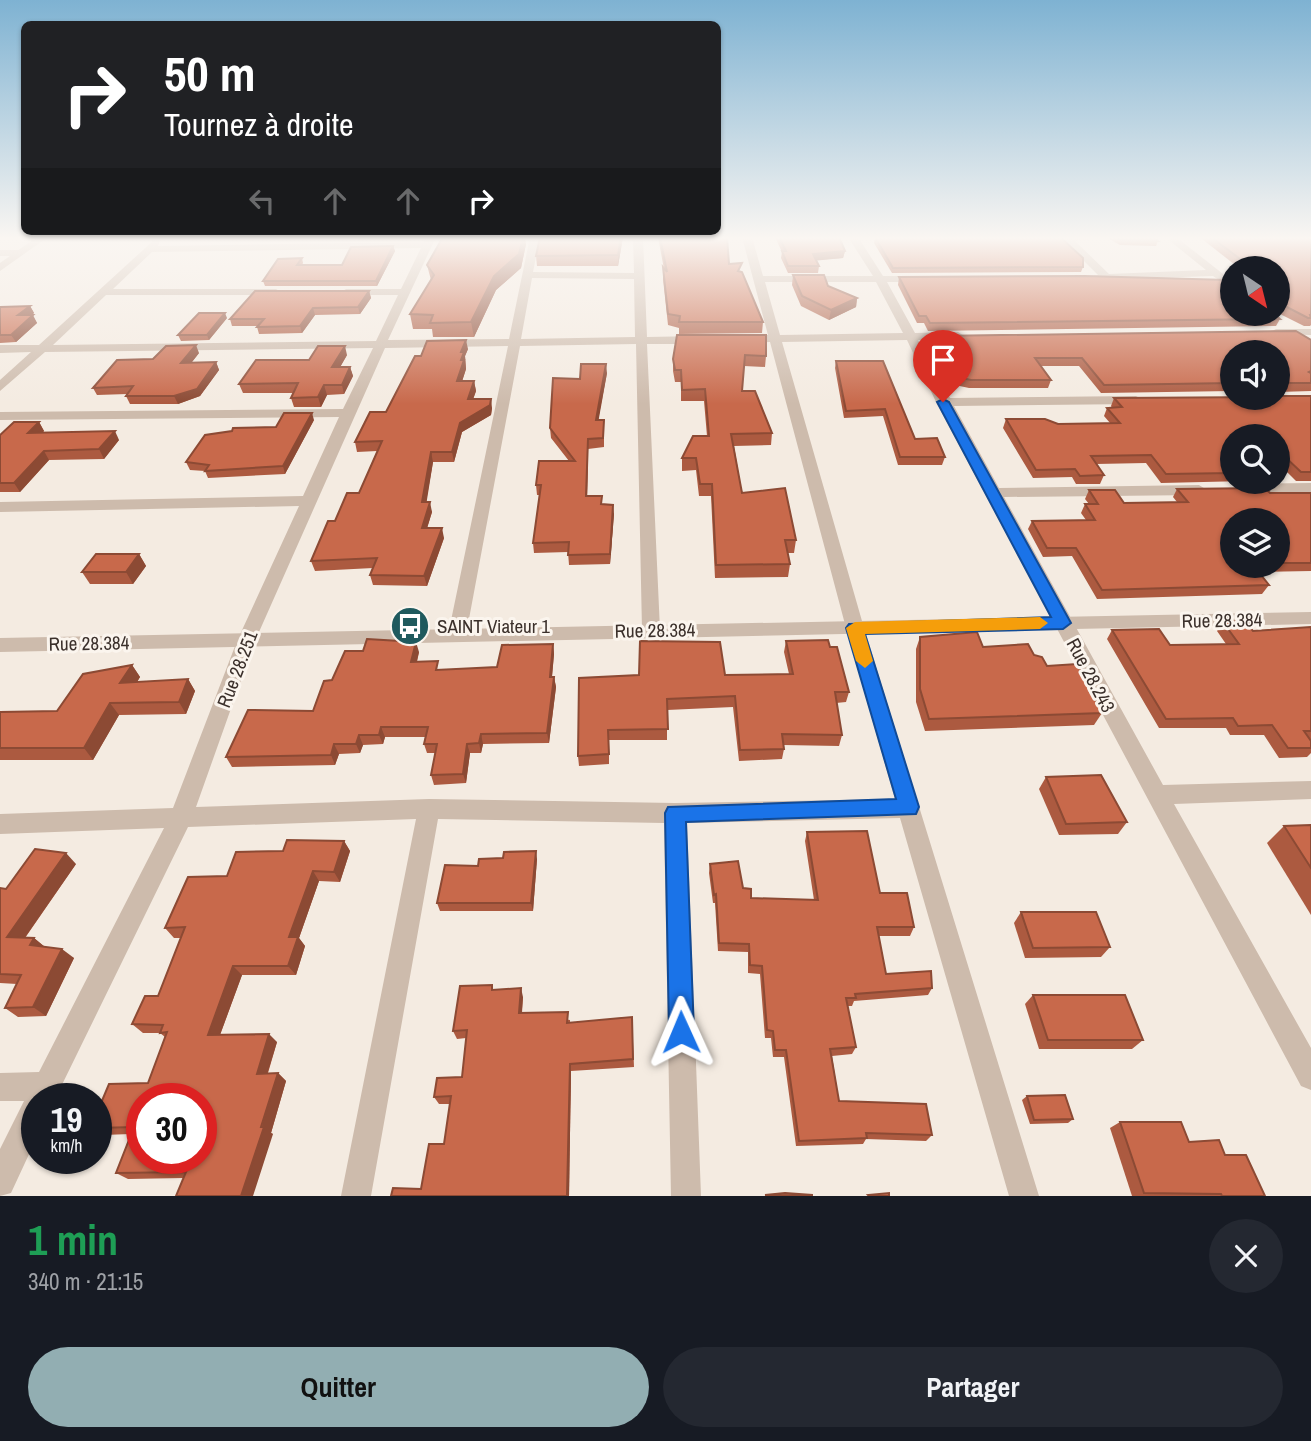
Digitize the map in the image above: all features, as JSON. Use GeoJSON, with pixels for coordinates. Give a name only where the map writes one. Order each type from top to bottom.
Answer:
{"type":"FeatureCollection","features":[{"type":"Feature","properties":{"kind":"street"},"geometry":{"type":"LineString","coordinates":[[0,387],[104,293]]}},
{"type":"Feature","properties":{"kind":"street","name":"Rue 28.251"},"geometry":{"type":"LineString","coordinates":[[48,1083],[180,820],[246,640],[348,413],[406,293]]}},
{"type":"Feature","properties":{"kind":"street"},"geometry":{"type":"LineString","coordinates":[[457,635],[524,293]]}},
{"type":"Feature","properties":{"kind":"street"},"geometry":{"type":"LineString","coordinates":[[640,293],[651,630]]}},
{"type":"Feature","properties":{"kind":"street"},"geometry":{"type":"LineString","coordinates":[[763,293],[855,628],[1024,1196]]}},
{"type":"Feature","properties":{"kind":"street","name":"Rue 28.243"},"geometry":{"type":"LineString","coordinates":[[887,293],[943,402],[1311,1076]]}},
{"type":"Feature","properties":{"kind":"street"},"geometry":{"type":"LineString","coordinates":[[1286,326],[1311,344]]}},
{"type":"Feature","properties":{"kind":"street"},"geometry":{"type":"LineString","coordinates":[[1268,332],[1311,332]]}},
{"type":"Feature","properties":{"kind":"street"},"geometry":{"type":"LineString","coordinates":[[735,339],[978,336]]}},
{"type":"Feature","properties":{"kind":"street"},"geometry":{"type":"LineString","coordinates":[[0,349],[708,340]]}},
{"type":"Feature","properties":{"kind":"street"},"geometry":{"type":"LineString","coordinates":[[943,402],[1148,399]]}},
{"type":"Feature","properties":{"kind":"street"},"geometry":{"type":"LineString","coordinates":[[0,416],[348,413]]}},
{"type":"Feature","properties":{"kind":"street"},"geometry":{"type":"LineString","coordinates":[[993,493],[1311,488]]}},
{"type":"Feature","properties":{"kind":"street"},"geometry":{"type":"LineString","coordinates":[[0,507],[309,501]]}},
{"type":"Feature","properties":{"kind":"street","name":"Rue 28.384"},"geometry":{"type":"LineString","coordinates":[[0,645],[1311,618]]}},
{"type":"Feature","properties":{"kind":"street"},"geometry":{"type":"LineString","coordinates":[[1156,795],[1311,790]]}},
{"type":"Feature","properties":{"kind":"street"},"geometry":{"type":"LineString","coordinates":[[0,824],[180,820],[429,809],[675,813],[909,807]]}},
{"type":"Feature","properties":{"kind":"street"},"geometry":{"type":"LineString","coordinates":[[356,1196],[429,809]]}},
{"type":"Feature","properties":{"kind":"street"},"geometry":{"type":"LineString","coordinates":[[675,813],[686,1196]]}},
{"type":"Feature","properties":{"kind":"street"},"geometry":{"type":"LineString","coordinates":[[0,1087],[21,1092]]}},
{"type":"Feature","properties":{"kind":"street","name":"Rue 28.251"},"geometry":{"type":"LineString","coordinates":[[0,1182],[21,1138]]}},
{"type":"Feature","properties":{"kind":"building"},"geometry":{"type":"Polygon","coordinates":[[[253,293],[368,293],[358,307],[313,308],[300,326],[257,327],[264,319],[230,319],[253,293]]]}},
{"type":"Feature","properties":{"kind":"building"},"geometry":{"type":"Polygon","coordinates":[[[423,293],[486,293],[471,322],[430,323],[433,315],[410,314],[423,293]]]}},
{"type":"Feature","properties":{"kind":"building"},"geometry":{"type":"Polygon","coordinates":[[[666,293],[751,293],[763,322],[679,322],[680,316],[668,314],[666,293]]]}},
{"type":"Feature","properties":{"kind":"building"},"geometry":{"type":"Polygon","coordinates":[[[801,293],[844,293],[857,298],[831,310],[802,296],[801,293]]]}},
{"type":"Feature","properties":{"kind":"building"},"geometry":{"type":"Polygon","coordinates":[[[907,293],[1220,293],[1220,320],[930,323],[926,316],[919,316],[907,293]]]}},
{"type":"Feature","properties":{"kind":"building"},"geometry":{"type":"Polygon","coordinates":[[[1290,293],[1311,293],[1311,318],[1290,309],[1290,293]]]}},
{"type":"Feature","properties":{"kind":"building"},"geometry":{"type":"Polygon","coordinates":[[[30,306],[18,315],[33,315],[11,335],[0,335],[0,307],[30,306]]]}},
{"type":"Feature","properties":{"kind":"building"},"geometry":{"type":"Polygon","coordinates":[[[199,313],[225,313],[207,335],[178,335],[199,313]]]}},
{"type":"Feature","properties":{"kind":"building"},"geometry":{"type":"Polygon","coordinates":[[[1296,331],[1311,340],[1311,383],[1290,383],[1290,340],[1220,340],[1220,383],[1104,385],[1082,358],[1035,358],[1051,380],[971,380],[957,377],[937,336],[1296,331]]]}},
{"type":"Feature","properties":{"kind":"building"},"geometry":{"type":"Polygon","coordinates":[[[677,335],[766,335],[766,356],[745,355],[742,391],[755,391],[772,433],[731,434],[742,493],[785,488],[796,540],[785,540],[790,564],[716,565],[712,484],[700,484],[696,458],[682,458],[693,436],[709,436],[705,389],[682,390],[681,370],[675,370],[673,359],[677,335]]]}},
{"type":"Feature","properties":{"kind":"building"},"geometry":{"type":"Polygon","coordinates":[[[466,340],[461,352],[464,352],[461,360],[464,360],[457,381],[474,381],[468,399],[491,399],[490,405],[460,423],[452,452],[431,452],[422,502],[430,502],[422,528],[442,528],[424,576],[370,575],[377,558],[311,561],[328,521],[335,521],[347,493],[359,493],[382,441],[355,442],[370,412],[386,412],[415,356],[421,356],[427,341],[466,340]]]}},
{"type":"Feature","properties":{"kind":"building"},"geometry":{"type":"Polygon","coordinates":[[[196,345],[181,363],[216,362],[197,389],[174,396],[126,396],[133,386],[93,388],[117,360],[153,359],[166,346],[196,345]]]}},
{"type":"Feature","properties":{"kind":"building"},"geometry":{"type":"Polygon","coordinates":[[[318,346],[345,346],[332,367],[350,367],[342,385],[324,385],[318,397],[291,398],[298,383],[239,384],[256,360],[309,360],[318,346]]]}},
{"type":"Feature","properties":{"kind":"building"},"geometry":{"type":"Polygon","coordinates":[[[836,361],[883,361],[915,439],[937,438],[945,457],[900,457],[885,409],[846,411],[836,361]]]}},
{"type":"Feature","properties":{"kind":"building"},"geometry":{"type":"Polygon","coordinates":[[[581,364],[606,364],[596,420],[604,420],[603,438],[588,439],[586,496],[602,496],[601,504],[613,505],[610,554],[568,555],[569,542],[533,543],[541,485],[536,485],[539,461],[575,461],[550,428],[553,378],[580,379],[581,364]]]}},
{"type":"Feature","properties":{"kind":"building"},"geometry":{"type":"Polygon","coordinates":[[[1290,396],[1311,396],[1311,472],[1301,472],[1290,462],[1290,424],[1220,424],[1220,473],[1166,474],[1151,455],[1091,456],[1104,475],[1080,476],[1075,469],[1036,470],[1006,419],[1045,419],[1058,424],[1120,423],[1107,408],[1122,407],[1114,398],[1220,397],[1220,410],[1290,410],[1290,396]]]}},
{"type":"Feature","properties":{"kind":"building"},"geometry":{"type":"Polygon","coordinates":[[[284,413],[312,413],[283,466],[205,471],[209,465],[186,462],[205,435],[232,431],[233,428],[276,427],[284,413]]]}},
{"type":"Feature","properties":{"kind":"building"},"geometry":{"type":"Polygon","coordinates":[[[14,422],[39,422],[28,433],[115,431],[99,449],[44,451],[14,483],[0,483],[0,435],[14,422]]]}},
{"type":"Feature","properties":{"kind":"building"},"geometry":{"type":"Polygon","coordinates":[[[1177,489],[1220,489],[1220,494],[1311,493],[1311,563],[1290,563],[1290,508],[1220,508],[1220,578],[1263,578],[1269,585],[1102,590],[1076,548],[1047,548],[1032,521],[1095,520],[1085,504],[1098,504],[1089,490],[1115,490],[1124,503],[1188,502],[1177,489]]]}},
{"type":"Feature","properties":{"kind":"building"},"geometry":{"type":"Polygon","coordinates":[[[96,554],[139,554],[126,572],[82,572],[96,554]]]}},
{"type":"Feature","properties":{"kind":"building"},"geometry":{"type":"Polygon","coordinates":[[[1245,621],[1253,631],[1311,627],[1311,731],[1304,731],[1311,741],[1311,748],[1288,748],[1272,725],[1238,726],[1233,718],[1166,719],[1112,630],[1159,629],[1170,645],[1239,644],[1223,622],[1245,621]]]}},
{"type":"Feature","properties":{"kind":"building"},"geometry":{"type":"Polygon","coordinates":[[[977,632],[983,647],[1028,644],[1034,655],[1042,657],[1047,666],[1077,664],[1102,713],[929,719],[920,689],[920,637],[977,632]]]}},
{"type":"Feature","properties":{"kind":"building"},"geometry":{"type":"Polygon","coordinates":[[[367,639],[416,642],[411,662],[438,661],[436,670],[497,667],[502,645],[553,644],[550,677],[554,677],[547,733],[481,734],[479,743],[467,744],[463,774],[431,775],[437,744],[424,744],[428,727],[381,727],[379,735],[359,735],[356,744],[334,744],[331,755],[226,757],[248,710],[313,711],[324,681],[332,680],[345,651],[363,651],[367,639]]]}},
{"type":"Feature","properties":{"kind":"building"},"geometry":{"type":"Polygon","coordinates":[[[828,640],[830,647],[837,647],[849,692],[835,692],[842,735],[782,734],[784,749],[740,750],[735,696],[667,699],[668,729],[608,730],[609,754],[578,756],[579,678],[639,675],[640,641],[720,642],[725,675],[793,674],[786,641],[828,640]]]}},
{"type":"Feature","properties":{"kind":"building"},"geometry":{"type":"Polygon","coordinates":[[[132,665],[120,683],[188,679],[179,702],[110,703],[84,748],[0,748],[0,712],[57,711],[83,674],[132,665]]]}},
{"type":"Feature","properties":{"kind":"building"},"geometry":{"type":"Polygon","coordinates":[[[1101,775],[1127,822],[1066,824],[1046,777],[1101,775]]]}},
{"type":"Feature","properties":{"kind":"building"},"geometry":{"type":"Polygon","coordinates":[[[1311,825],[1311,868],[1284,826],[1311,825]]]}},
{"type":"Feature","properties":{"kind":"building"},"geometry":{"type":"Polygon","coordinates":[[[867,831],[880,893],[907,893],[914,927],[877,927],[886,974],[931,971],[932,988],[855,994],[856,998],[846,998],[856,1047],[830,1049],[839,1101],[926,1104],[932,1135],[866,1133],[867,1138],[799,1141],[786,1050],[775,1050],[773,1031],[767,1030],[762,966],[750,965],[749,944],[719,943],[716,894],[714,895],[710,864],[738,861],[743,888],[751,889],[751,898],[818,900],[807,832],[867,831]]]}},
{"type":"Feature","properties":{"kind":"building"},"geometry":{"type":"Polygon","coordinates":[[[287,840],[344,841],[334,872],[313,871],[289,937],[298,937],[288,966],[233,966],[208,1035],[269,1034],[257,1074],[278,1073],[261,1127],[264,1127],[241,1196],[176,1196],[185,1174],[217,1174],[217,1083],[148,1083],[167,1032],[160,1033],[163,1025],[132,1024],[145,996],[158,996],[185,927],[165,928],[188,877],[227,876],[236,852],[283,851],[287,840]]]}},
{"type":"Feature","properties":{"kind":"building"},"geometry":{"type":"Polygon","coordinates":[[[35,849],[66,853],[7,937],[34,938],[30,945],[62,949],[33,1007],[5,1008],[21,975],[0,974],[0,888],[6,889],[35,849]]]}},
{"type":"Feature","properties":{"kind":"building"},"geometry":{"type":"Polygon","coordinates":[[[536,851],[531,903],[437,903],[445,865],[478,866],[479,859],[503,858],[504,852],[536,851]]]}},
{"type":"Feature","properties":{"kind":"building"},"geometry":{"type":"Polygon","coordinates":[[[1021,912],[1096,912],[1110,947],[1033,948],[1021,912]]]}},
{"type":"Feature","properties":{"kind":"building"},"geometry":{"type":"Polygon","coordinates":[[[492,985],[492,990],[521,988],[519,1013],[568,1012],[567,1023],[632,1017],[633,1059],[570,1064],[567,1196],[391,1196],[393,1188],[421,1189],[429,1144],[444,1144],[451,1096],[434,1097],[437,1078],[462,1077],[467,1030],[453,1031],[460,986],[492,985]]]}},
{"type":"Feature","properties":{"kind":"building"},"geometry":{"type":"Polygon","coordinates":[[[1033,995],[1125,995],[1143,1040],[1048,1040],[1033,995]]]}},
{"type":"Feature","properties":{"kind":"building"},"geometry":{"type":"Polygon","coordinates":[[[112,1084],[126,1084],[126,1127],[112,1128],[112,1084]]]}},
{"type":"Feature","properties":{"kind":"building"},"geometry":{"type":"Polygon","coordinates":[[[1065,1095],[1073,1119],[1034,1120],[1027,1096],[1065,1095]]]}},
{"type":"Feature","properties":{"kind":"building"},"geometry":{"type":"Polygon","coordinates":[[[1120,1122],[1181,1122],[1189,1142],[1219,1140],[1225,1155],[1246,1155],[1265,1196],[1144,1193],[1120,1122]]]}},
{"type":"Feature","properties":{"kind":"building"},"geometry":{"type":"Polygon","coordinates":[[[126,1147],[126,1173],[116,1173],[126,1147]]]}},
{"type":"Feature","properties":{"kind":"building"},"geometry":{"type":"Polygon","coordinates":[[[889,1193],[889,1196],[868,1195],[889,1193]]]}},
{"type":"Feature","properties":{"kind":"building"},"geometry":{"type":"Polygon","coordinates":[[[765,1195],[812,1195],[812,1196],[765,1195]]]}},
{"type":"Feature","properties":{"kind":"slow traffic"},"geometry":{"type":"LineString","coordinates":[[865,661],[855,628],[1040,623]]}},
{"type":"Feature","properties":{"kind":"place","name":"SAINT Viateur 1"},"geometry":{"type":"Point","coordinates":[410,626]}},
{"type":"Feature","properties":{"kind":"route"},"geometry":{"type":"LineString","coordinates":[[681,1032],[675,813],[909,807],[855,628],[1063,623],[943,402]]}}]}
